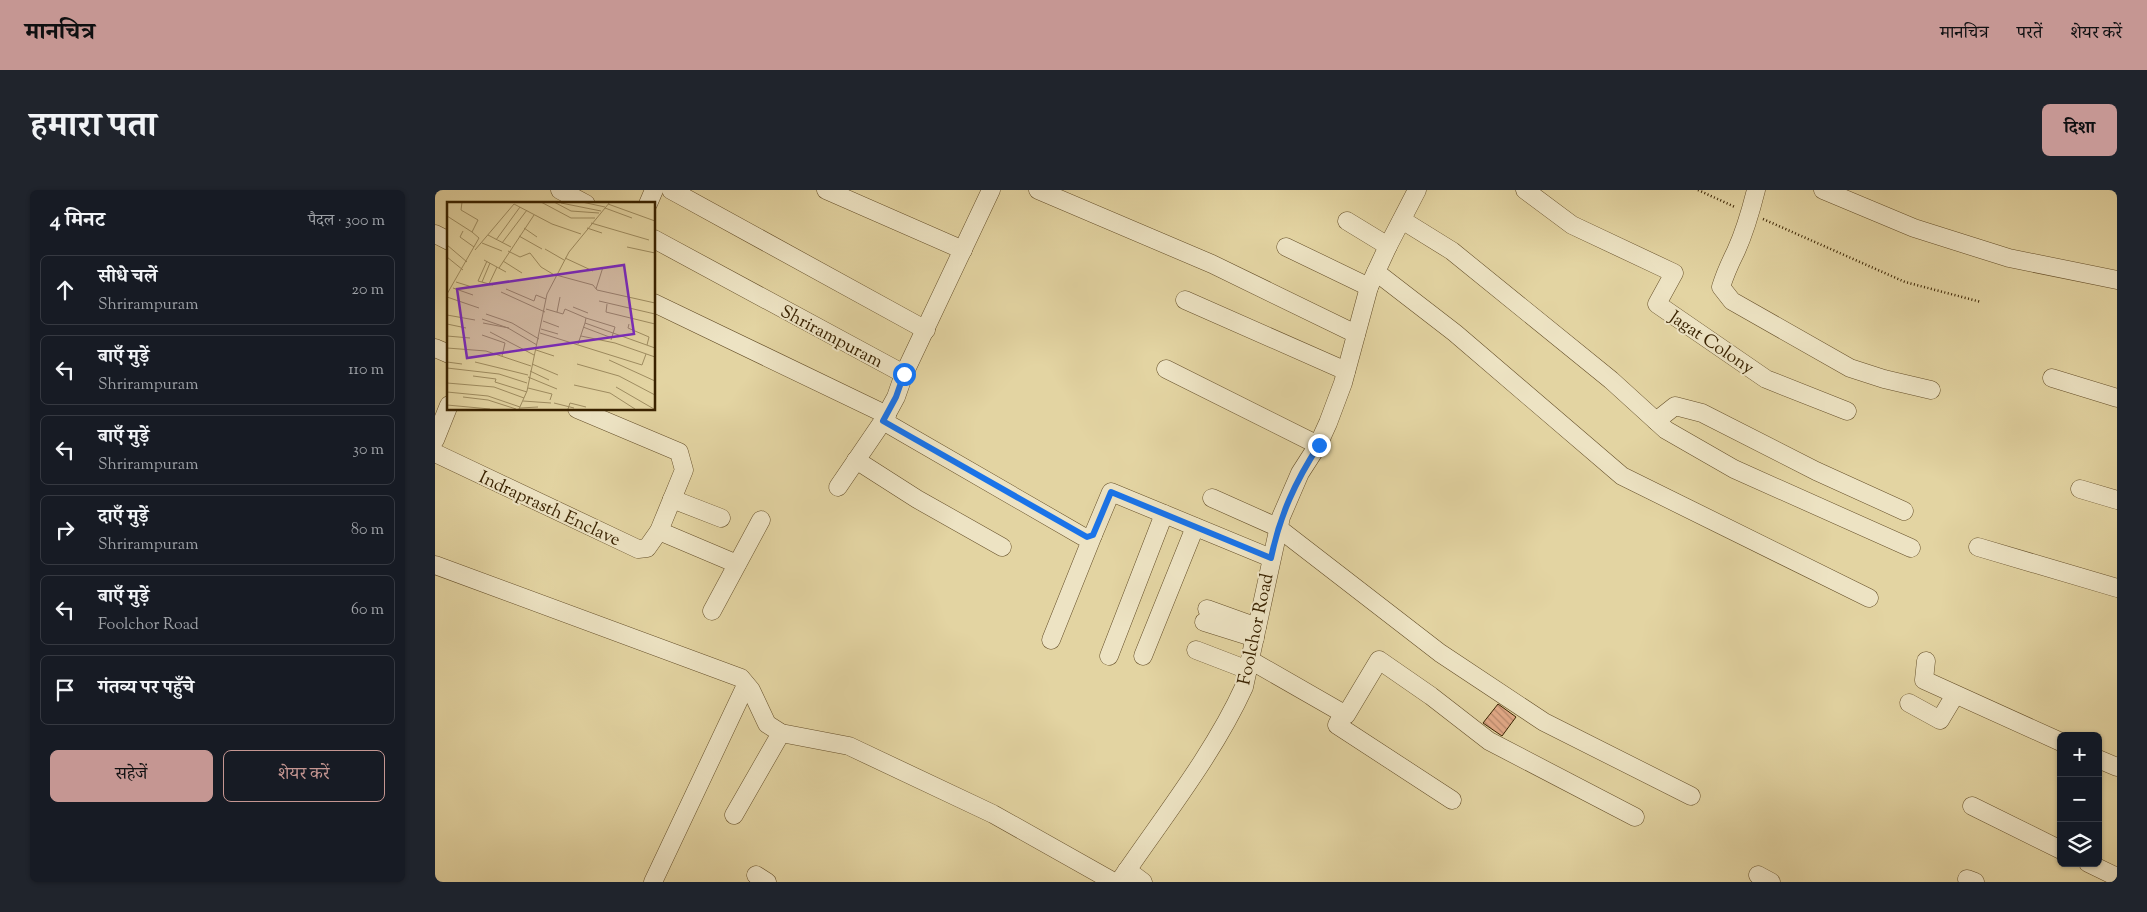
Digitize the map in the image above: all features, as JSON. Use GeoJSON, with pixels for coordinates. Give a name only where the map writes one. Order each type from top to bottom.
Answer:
{"type":"FeatureCollection","features":[{"type":"Feature","properties":{"kind":"street"},"geometry":{"type":"LineString","coordinates":[[559,190],[582,202]]}},
{"type":"Feature","properties":{"kind":"street"},"geometry":{"type":"LineString","coordinates":[[649,202],[654,190]]}},
{"type":"Feature","properties":{"kind":"street"},"geometry":{"type":"LineString","coordinates":[[671,190],[926,330]]}},
{"type":"Feature","properties":{"kind":"street"},"geometry":{"type":"LineString","coordinates":[[826,190],[963,250]]}},
{"type":"Feature","properties":{"kind":"street"},"geometry":{"type":"LineString","coordinates":[[904,374],[991,190]]}},
{"type":"Feature","properties":{"kind":"street"},"geometry":{"type":"LineString","coordinates":[[1038,190],[1212,264],[1357,334]]}},
{"type":"Feature","properties":{"kind":"street","name":"Foolchor Road"},"geometry":{"type":"LineString","coordinates":[[1120,878],[1179,796],[1236,704],[1244,687],[1277,527],[1300,474],[1319,445],[1346,371],[1373,279],[1417,190]]}},
{"type":"Feature","properties":{"kind":"street","name":"Jagat Colony"},"geometry":{"type":"LineString","coordinates":[[1525,190],[1571,225],[1674,273],[1657,304],[1766,379],[1847,411]]}},
{"type":"Feature","properties":{"kind":"street"},"geometry":{"type":"LineString","coordinates":[[1756,190],[1750,213],[1736,250],[1726,269],[1721,287],[1732,301],[1850,368],[1884,379],[1931,390]]}},
{"type":"Feature","properties":{"kind":"street"},"geometry":{"type":"LineString","coordinates":[[1823,190],[1914,228],[2009,258],[2117,280]]}},
{"type":"Feature","properties":{"kind":"street"},"geometry":{"type":"LineString","coordinates":[[1402,220],[1452,251],[1611,380],[1666,430],[1734,469],[1911,548]]}},
{"type":"Feature","properties":{"kind":"street"},"geometry":{"type":"LineString","coordinates":[[1347,221],[1388,246]]}},
{"type":"Feature","properties":{"kind":"street"},"geometry":{"type":"LineString","coordinates":[[435,234],[447,240]]}},
{"type":"Feature","properties":{"kind":"street","name":"Shrirampuram"},"geometry":{"type":"LineString","coordinates":[[655,240],[904,374],[896,397],[885,418],[838,487]]}},
{"type":"Feature","properties":{"kind":"street"},"geometry":{"type":"LineString","coordinates":[[1287,247],[1373,279],[1455,333],[1622,476],[1869,598]]}},
{"type":"Feature","properties":{"kind":"street"},"geometry":{"type":"LineString","coordinates":[[1185,300],[1346,371]]}},
{"type":"Feature","properties":{"kind":"street"},"geometry":{"type":"LineString","coordinates":[[655,304],[885,418],[1082,536],[1093,535]]}},
{"type":"Feature","properties":{"kind":"street"},"geometry":{"type":"LineString","coordinates":[[435,348],[447,353]]}},
{"type":"Feature","properties":{"kind":"street"},"geometry":{"type":"LineString","coordinates":[[1166,369],[1319,445]]}},
{"type":"Feature","properties":{"kind":"street"},"geometry":{"type":"LineString","coordinates":[[2052,378],[2117,398]]}},
{"type":"Feature","properties":{"kind":"street"},"geometry":{"type":"LineString","coordinates":[[1656,421],[1675,406],[1702,413],[1816,471],[1904,511]]}},
{"type":"Feature","properties":{"kind":"street"},"geometry":{"type":"LineString","coordinates":[[435,440],[447,410]]}},
{"type":"Feature","properties":{"kind":"street","name":"Indraprasth Enclave"},"geometry":{"type":"LineString","coordinates":[[435,453],[638,550],[647,548],[659,531],[684,470],[679,452],[579,410]]}},
{"type":"Feature","properties":{"kind":"street"},"geometry":{"type":"LineString","coordinates":[[855,460],[917,499],[1002,546]]}},
{"type":"Feature","properties":{"kind":"street"},"geometry":{"type":"LineString","coordinates":[[2080,489],[2117,500]]}},
{"type":"Feature","properties":{"kind":"street"},"geometry":{"type":"LineString","coordinates":[[1051,640],[1111,492],[1271,558]]}},
{"type":"Feature","properties":{"kind":"street"},"geometry":{"type":"LineString","coordinates":[[1211,498],[1277,527],[1440,653],[1544,722],[1691,796]]}},
{"type":"Feature","properties":{"kind":"street"},"geometry":{"type":"LineString","coordinates":[[672,499],[721,518]]}},
{"type":"Feature","properties":{"kind":"street"},"geometry":{"type":"LineString","coordinates":[[1109,656],[1164,514]]}},
{"type":"Feature","properties":{"kind":"street"},"geometry":{"type":"LineString","coordinates":[[712,611],[761,520]]}},
{"type":"Feature","properties":{"kind":"street"},"geometry":{"type":"LineString","coordinates":[[1143,656],[1195,527]]}},
{"type":"Feature","properties":{"kind":"street"},"geometry":{"type":"LineString","coordinates":[[659,531],[737,564]]}},
{"type":"Feature","properties":{"kind":"street"},"geometry":{"type":"LineString","coordinates":[[1978,547],[2117,588]]}},
{"type":"Feature","properties":{"kind":"street"},"geometry":{"type":"LineString","coordinates":[[435,565],[741,678],[751,690],[767,724],[781,733],[849,746],[993,814],[1120,878],[1143,882]]}},
{"type":"Feature","properties":{"kind":"street"},"geometry":{"type":"LineString","coordinates":[[1205,615],[1256,633]]}},
{"type":"Feature","properties":{"kind":"street"},"geometry":{"type":"LineString","coordinates":[[1196,650],[1249,665],[1346,714],[1379,660],[1431,696],[1489,741],[1635,817]]}},
{"type":"Feature","properties":{"kind":"street"},"geometry":{"type":"LineString","coordinates":[[1926,661],[1925,680],[2057,740]]}},
{"type":"Feature","properties":{"kind":"street"},"geometry":{"type":"LineString","coordinates":[[653,882],[747,685]]}},
{"type":"Feature","properties":{"kind":"street"},"geometry":{"type":"LineString","coordinates":[[1909,703],[1940,720],[1955,695]]}},
{"type":"Feature","properties":{"kind":"street"},"geometry":{"type":"LineString","coordinates":[[1343,713],[1337,725],[1452,800]]}},
{"type":"Feature","properties":{"kind":"street"},"geometry":{"type":"LineString","coordinates":[[734,815],[781,733]]}},
{"type":"Feature","properties":{"kind":"street"},"geometry":{"type":"LineString","coordinates":[[2102,761],[2117,767]]}},
{"type":"Feature","properties":{"kind":"street"},"geometry":{"type":"LineString","coordinates":[[1971,806],[2057,848]]}},
{"type":"Feature","properties":{"kind":"street"},"geometry":{"type":"LineString","coordinates":[[2096,867],[2117,877]]}},
{"type":"Feature","properties":{"kind":"path"},"geometry":{"type":"LineString","coordinates":[[1698,190],[1905,282],[1981,302]]}},
{"type":"Feature","properties":{"kind":"building"},"geometry":{"type":"Polygon","coordinates":[[[1498,704],[1516,717],[1502,736],[1483,723],[1498,704]]]}},
{"type":"Feature","properties":{"kind":"route"},"geometry":{"type":"LineString","coordinates":[[904,374],[896,397],[883,421],[1082,536],[1087,537],[1093,535],[1111,492],[1271,558],[1277,527],[1281,517],[1300,474],[1319,445]]}}]}
